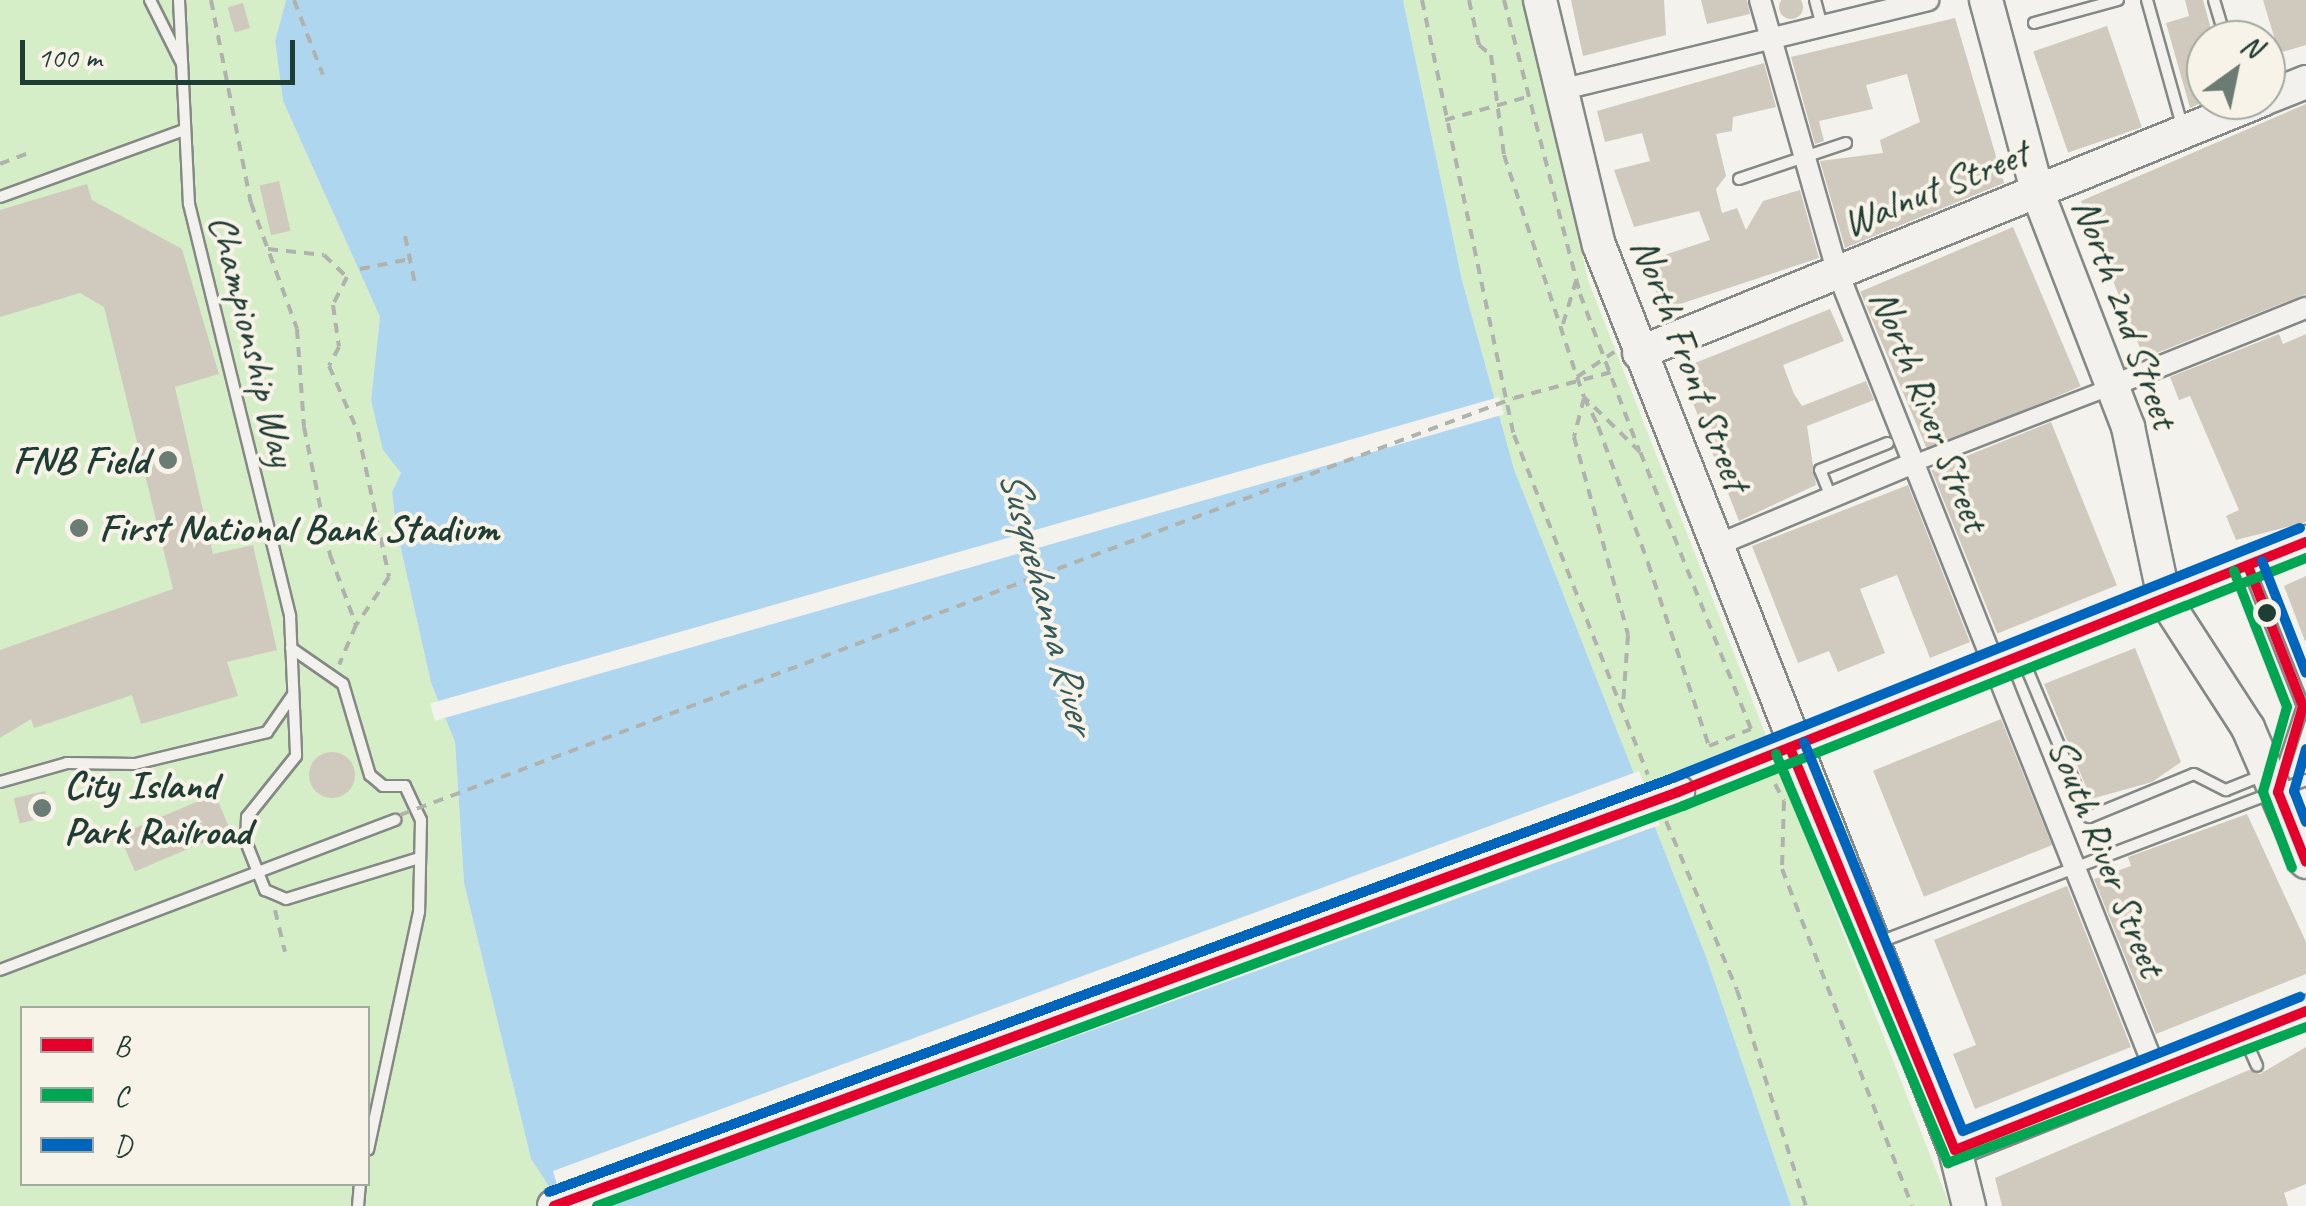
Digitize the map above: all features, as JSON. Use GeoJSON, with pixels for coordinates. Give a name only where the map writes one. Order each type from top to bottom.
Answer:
{"type":"FeatureCollection","features":[{"type":"Feature","properties":{"kind":"main road","name":"North Front Street"},"geometry":{"type":"LineString","coordinates":[[1540,0],[1564,89],[1620,354],[1714,546],[1790,748],[1874,944],[1955,1150],[1968,1206]]}},
{"type":"Feature","properties":{"kind":"main road","name":"North 2nd Street"},"geometry":{"type":"LineString","coordinates":[[1986,0],[2038,191],[2114,385],[2164,598],[2284,781],[2306,862]]}},
{"type":"Feature","properties":{"kind":"main road","name":"Walnut Street"},"geometry":{"type":"LineString","coordinates":[[1620,354],[1838,274],[2211,120]]}},
{"type":"Feature","properties":{"kind":"main road"},"geometry":{"type":"LineString","coordinates":[[554,1206],[1790,748],[2009,664],[2306,542]]}},
{"type":"Feature","properties":{"kind":"main road"},"geometry":{"type":"LineString","coordinates":[[1955,1150],[2306,1011]]}},
{"type":"Feature","properties":{"kind":"street","name":"North River Street"},"geometry":{"type":"LineString","coordinates":[[1760,0],[1838,274],[1913,463],[2009,664]]}},
{"type":"Feature","properties":{"kind":"street"},"geometry":{"type":"LineString","coordinates":[[1564,89],[1928,0]]}},
{"type":"Feature","properties":{"kind":"street"},"geometry":{"type":"LineString","coordinates":[[1714,546],[2306,308]]}},
{"type":"Feature","properties":{"kind":"street","name":"South River Street"},"geometry":{"type":"LineString","coordinates":[[2009,664],[2072,870],[2155,1069]]}},
{"type":"Feature","properties":{"kind":"lane"},"geometry":{"type":"LineString","coordinates":[[150,0],[184,70]]}},
{"type":"Feature","properties":{"kind":"lane","name":"Championship Way"},"geometry":{"type":"LineString","coordinates":[[179,0],[189,204],[290,648],[294,690],[296,756],[244,830],[258,873]]}},
{"type":"Feature","properties":{"kind":"lane"},"geometry":{"type":"LineString","coordinates":[[1815,0],[1822,26]]}},
{"type":"Feature","properties":{"kind":"lane"},"geometry":{"type":"LineString","coordinates":[[2034,23],[2118,0]]}},
{"type":"Feature","properties":{"kind":"lane"},"geometry":{"type":"LineString","coordinates":[[2147,0],[2184,132]]}},
{"type":"Feature","properties":{"kind":"lane"},"geometry":{"type":"LineString","coordinates":[[0,197],[184,130]]}},
{"type":"Feature","properties":{"kind":"lane"},"geometry":{"type":"LineString","coordinates":[[1740,178],[1846,142]]}},
{"type":"Feature","properties":{"kind":"lane"},"geometry":{"type":"LineString","coordinates":[[1831,498],[1820,470],[1888,443]]}},
{"type":"Feature","properties":{"kind":"lane"},"geometry":{"type":"LineString","coordinates":[[1874,944],[2234,808],[2284,781],[2302,706],[2248,566]]}},
{"type":"Feature","properties":{"kind":"lane"},"geometry":{"type":"LineString","coordinates":[[290,648],[332,672],[370,774],[413,796],[419,912],[370,1141]]}},
{"type":"Feature","properties":{"kind":"lane"},"geometry":{"type":"LineString","coordinates":[[2009,664],[2089,816],[2194,774],[2226,790],[2284,781]]}},
{"type":"Feature","properties":{"kind":"lane"},"geometry":{"type":"LineString","coordinates":[[0,782],[68,763],[135,764],[267,732],[294,690]]}},
{"type":"Feature","properties":{"kind":"lane"},"geometry":{"type":"LineString","coordinates":[[2226,790],[2234,808]]}},
{"type":"Feature","properties":{"kind":"lane"},"geometry":{"type":"LineString","coordinates":[[0,970],[397,818]]}},
{"type":"Feature","properties":{"kind":"lane"},"geometry":{"type":"LineString","coordinates":[[258,873],[272,896],[333,889],[416,859]]}},
{"type":"Feature","properties":{"kind":"lane"},"geometry":{"type":"LineString","coordinates":[[2243,1035],[2258,1066]]}},
{"type":"Feature","properties":{"kind":"lane"},"geometry":{"type":"LineString","coordinates":[[342,1206],[357,1204]]}},
{"type":"Feature","properties":{"kind":"path"},"geometry":{"type":"LineString","coordinates":[[211,0],[266,249],[297,330],[304,427],[330,555],[356,625]]}},
{"type":"Feature","properties":{"kind":"path"},"geometry":{"type":"LineString","coordinates":[[294,0],[323,75]]}},
{"type":"Feature","properties":{"kind":"path"},"geometry":{"type":"LineString","coordinates":[[1422,0],[1514,435],[1622,709],[1664,794],[1737,990],[1806,1206]]}},
{"type":"Feature","properties":{"kind":"path"},"geometry":{"type":"LineString","coordinates":[[1469,0],[1479,44],[1491,55],[1494,109],[1584,397],[1709,746],[1751,729],[1612,372],[1620,354]]}},
{"type":"Feature","properties":{"kind":"path"},"geometry":{"type":"LineString","coordinates":[[1504,0],[1576,281],[1620,354]]}},
{"type":"Feature","properties":{"kind":"path"},"geometry":{"type":"LineString","coordinates":[[1445,120],[1494,109],[1528,96]]}},
{"type":"Feature","properties":{"kind":"path"},"geometry":{"type":"LineString","coordinates":[[0,164],[26,154]]}},
{"type":"Feature","properties":{"kind":"path"},"geometry":{"type":"LineString","coordinates":[[405,236],[415,284]]}},
{"type":"Feature","properties":{"kind":"path"},"geometry":{"type":"LineString","coordinates":[[266,249],[324,255],[347,277],[333,305],[339,348],[329,366],[358,432],[389,577],[356,625],[332,672]]}},
{"type":"Feature","properties":{"kind":"path"},"geometry":{"type":"LineString","coordinates":[[360,269],[410,259]]}},
{"type":"Feature","properties":{"kind":"path"},"geometry":{"type":"LineString","coordinates":[[1562,326],[1576,281]]}},
{"type":"Feature","properties":{"kind":"path"},"geometry":{"type":"LineString","coordinates":[[1578,377],[1620,354]]}},
{"type":"Feature","properties":{"kind":"path"},"geometry":{"type":"LineString","coordinates":[[397,818],[1514,398],[1578,377],[1612,372]]}},
{"type":"Feature","properties":{"kind":"path"},"geometry":{"type":"LineString","coordinates":[[1584,397],[1574,438],[1628,635],[1622,709]]}},
{"type":"Feature","properties":{"kind":"path"},"geometry":{"type":"LineString","coordinates":[[1584,397],[1640,452]]}},
{"type":"Feature","properties":{"kind":"path"},"geometry":{"type":"LineString","coordinates":[[1775,784],[1784,801],[1782,869],[1912,1206]]}},
{"type":"Feature","properties":{"kind":"path"},"geometry":{"type":"LineString","coordinates":[[272,896],[286,952]]}},
{"type":"Feature","properties":{"kind":"green space"},"geometry":{"type":"Polygon","coordinates":[[[0,0],[286,0],[275,41],[283,101],[380,317],[371,400],[401,473],[392,492],[396,527],[431,683],[455,742],[464,883],[531,1159],[562,1206],[0,1206],[0,0]]]}},
{"type":"Feature","properties":{"kind":"green space"},"geometry":{"type":"Polygon","coordinates":[[[1403,0],[1524,0],[1588,280],[1950,1206],[1791,1206],[1707,959],[1514,469],[1462,280],[1403,0]]]}},
{"type":"Feature","properties":{"kind":"water","name":"Susquehanna River"},"geometry":{"type":"Polygon","coordinates":[[[286,0],[1403,0],[1462,280],[1514,469],[1707,959],[1791,1206],[562,1206],[531,1159],[464,883],[455,742],[431,683],[396,527],[392,492],[401,473],[383,450],[371,400],[380,317],[283,101],[275,41],[286,0]]]}},
{"type":"Feature","properties":{"kind":"pier"},"geometry":{"type":"Polygon","coordinates":[[[1499,397],[1504,414],[435,721],[430,704],[1499,397]]]}},
{"type":"Feature","properties":{"kind":"pier"},"geometry":{"type":"Polygon","coordinates":[[[1639,771],[1660,825],[606,1206],[563,1206],[553,1171],[1639,771]]]}},
{"type":"Feature","properties":{"kind":"building"},"geometry":{"type":"Polygon","coordinates":[[[1783,-1],[1799,-1],[1802,11],[1795,18],[1787,18],[1780,11],[1783,-1]]]}},
{"type":"Feature","properties":{"kind":"building"},"geometry":{"type":"Polygon","coordinates":[[[1571,0],[1664,0],[1666,35],[1583,56],[1571,0]]]}},
{"type":"Feature","properties":{"kind":"building"},"geometry":{"type":"Polygon","coordinates":[[[1701,0],[1747,0],[1750,14],[1707,24],[1701,0]]]}},
{"type":"Feature","properties":{"kind":"building"},"geometry":{"type":"Polygon","coordinates":[[[2185,0],[2203,0],[2208,20],[2186,20],[2186,94],[2166,23],[2189,16],[2185,0]]]}},
{"type":"Feature","properties":{"kind":"building"},"geometry":{"type":"Polygon","coordinates":[[[2263,0],[2306,0],[2306,45],[2286,51],[2286,20],[2269,20],[2263,0]]]}},
{"type":"Feature","properties":{"kind":"building"},"geometry":{"type":"Polygon","coordinates":[[[243,3],[250,28],[235,32],[228,7],[243,3]]]}},
{"type":"Feature","properties":{"kind":"building"},"geometry":{"type":"Polygon","coordinates":[[[1955,18],[2004,183],[1845,248],[1820,161],[1883,153],[1880,140],[1920,122],[1907,74],[1866,85],[1873,109],[1819,121],[1824,141],[1815,144],[1791,57],[1955,18]]]}},
{"type":"Feature","properties":{"kind":"building"},"geometry":{"type":"Polygon","coordinates":[[[2107,26],[2142,127],[2068,153],[2033,51],[2107,26]]]}},
{"type":"Feature","properties":{"kind":"building"},"geometry":{"type":"Polygon","coordinates":[[[1764,63],[1776,107],[1733,117],[1732,131],[1716,134],[1726,176],[1716,189],[1722,213],[1737,208],[1746,230],[1763,201],[1800,190],[1819,258],[1662,310],[1646,261],[1710,240],[1699,211],[1634,227],[1614,170],[1650,161],[1642,133],[1605,142],[1597,111],[1764,63]]]}},
{"type":"Feature","properties":{"kind":"building"},"geometry":{"type":"Polygon","coordinates":[[[2306,104],[2306,294],[2144,358],[2081,201],[2269,120],[2286,120],[2286,113],[2306,104]]]}},
{"type":"Feature","properties":{"kind":"building"},"geometry":{"type":"Polygon","coordinates":[[[279,181],[290,231],[271,235],[260,185],[279,181]]]}},
{"type":"Feature","properties":{"kind":"building","name":"FNB Field"},"geometry":{"type":"Polygon","coordinates":[[[87,184],[92,200],[182,249],[219,374],[175,387],[213,554],[253,545],[277,650],[227,662],[238,696],[141,724],[132,695],[34,728],[31,719],[0,738],[0,650],[173,589],[104,307],[80,293],[0,317],[0,210],[87,184]]]}},
{"type":"Feature","properties":{"kind":"building"},"geometry":{"type":"Polygon","coordinates":[[[2013,227],[2081,386],[1928,451],[1860,292],[2013,227]]]}},
{"type":"Feature","properties":{"kind":"building"},"geometry":{"type":"Polygon","coordinates":[[[1830,309],[1844,341],[1783,365],[1794,394],[1802,406],[1866,381],[1874,400],[1807,426],[1816,485],[1739,521],[1693,403],[1707,397],[1695,363],[1830,309]]]}},
{"type":"Feature","properties":{"kind":"building"},"geometry":{"type":"Polygon","coordinates":[[[2279,334],[2283,344],[2306,334],[2306,522],[2236,540],[2226,516],[2239,510],[2190,396],[2179,400],[2170,377],[2279,334]]]}},
{"type":"Feature","properties":{"kind":"building"},"geometry":{"type":"Polygon","coordinates":[[[2051,422],[2117,585],[1997,634],[1931,470],[2051,422]]]}},
{"type":"Feature","properties":{"kind":"building"},"geometry":{"type":"Polygon","coordinates":[[[1908,485],[1970,642],[1930,658],[1897,575],[1860,589],[1885,653],[1838,672],[1829,651],[1798,663],[1752,546],[1908,485]]]}},
{"type":"Feature","properties":{"kind":"building"},"geometry":{"type":"Polygon","coordinates":[[[2306,576],[2306,640],[2305,641],[2284,586],[2306,576]]]}},
{"type":"Feature","properties":{"kind":"building"},"geometry":{"type":"Polygon","coordinates":[[[2135,648],[2181,762],[2152,782],[2091,799],[2044,684],[2135,648]]]}},
{"type":"Feature","properties":{"kind":"building"},"geometry":{"type":"Polygon","coordinates":[[[2001,719],[2052,845],[1924,897],[1873,771],[2001,719]]]}},
{"type":"Feature","properties":{"kind":"building"},"geometry":{"type":"Polygon","coordinates":[[[332,752],[348,759],[355,775],[348,791],[332,798],[316,791],[309,775],[316,759],[332,752]]]}},
{"type":"Feature","properties":{"kind":"building","name":"City Island Park Railroad"},"geometry":{"type":"Polygon","coordinates":[[[45,791],[51,816],[20,824],[14,798],[45,791]]]}},
{"type":"Feature","properties":{"kind":"building"},"geometry":{"type":"Polygon","coordinates":[[[215,794],[231,831],[135,871],[119,835],[215,794]]]}},
{"type":"Feature","properties":{"kind":"building"},"geometry":{"type":"Polygon","coordinates":[[[2247,814],[2306,942],[2306,974],[2156,1034],[2094,879],[2131,866],[2128,857],[2247,814]]]}},
{"type":"Feature","properties":{"kind":"building"},"geometry":{"type":"Polygon","coordinates":[[[2067,886],[2131,1047],[1975,1109],[1953,1054],[1976,1045],[1934,940],[2067,886]]]}},
{"type":"Feature","properties":{"kind":"building"},"geometry":{"type":"Polygon","coordinates":[[[2306,1047],[2306,1184],[2284,1193],[2288,1206],[2002,1206],[1995,1178],[2249,1070],[2260,1074],[2306,1047]]]}},
{"type":"Feature","properties":{"kind":"transit line","name":"D"},"geometry":{"type":"LineString","coordinates":[[549,1192],[1673,778],[2300,528]]}},
{"type":"Feature","properties":{"kind":"transit line","name":"B"},"geometry":{"type":"LineString","coordinates":[[554,1206],[1678,792],[2306,542]]}},
{"type":"Feature","properties":{"kind":"transit line","name":"C"},"geometry":{"type":"LineString","coordinates":[[597,1206],[1683,806],[2306,558]]}},
{"type":"Feature","properties":{"kind":"transit line","name":"D"},"geometry":{"type":"LineString","coordinates":[[2262,561],[2306,673]]}},
{"type":"Feature","properties":{"kind":"transit line","name":"B"},"geometry":{"type":"LineString","coordinates":[[2248,566],[2303,706],[2278,792],[2306,862]]}},
{"type":"Feature","properties":{"kind":"transit line","name":"C"},"geometry":{"type":"LineString","coordinates":[[2234,571],[2287,707],[2263,792],[2292,868]]}},
{"type":"Feature","properties":{"kind":"transit line","name":"D"},"geometry":{"type":"LineString","coordinates":[[1804,742],[1963,1131],[2300,997]]}},
{"type":"Feature","properties":{"kind":"transit line","name":"B"},"geometry":{"type":"LineString","coordinates":[[1790,748],[1955,1150],[2306,1011]]}},
{"type":"Feature","properties":{"kind":"transit line","name":"D"},"geometry":{"type":"LineString","coordinates":[[2306,749],[2294,791],[2306,822]]}},
{"type":"Feature","properties":{"kind":"transit line","name":"C"},"geometry":{"type":"LineString","coordinates":[[1776,754],[1948,1163],[2306,1027]]}},
{"type":"Feature","properties":{"kind":"place","name":"FNB Field"},"geometry":{"type":"Point","coordinates":[168,460]}},
{"type":"Feature","properties":{"kind":"place","name":"First National Bank Stadium"},"geometry":{"type":"Point","coordinates":[79,528]}},
{"type":"Feature","properties":{"kind":"place","name":"City Island Park Railroad"},"geometry":{"type":"Point","coordinates":[42,808]}}]}
